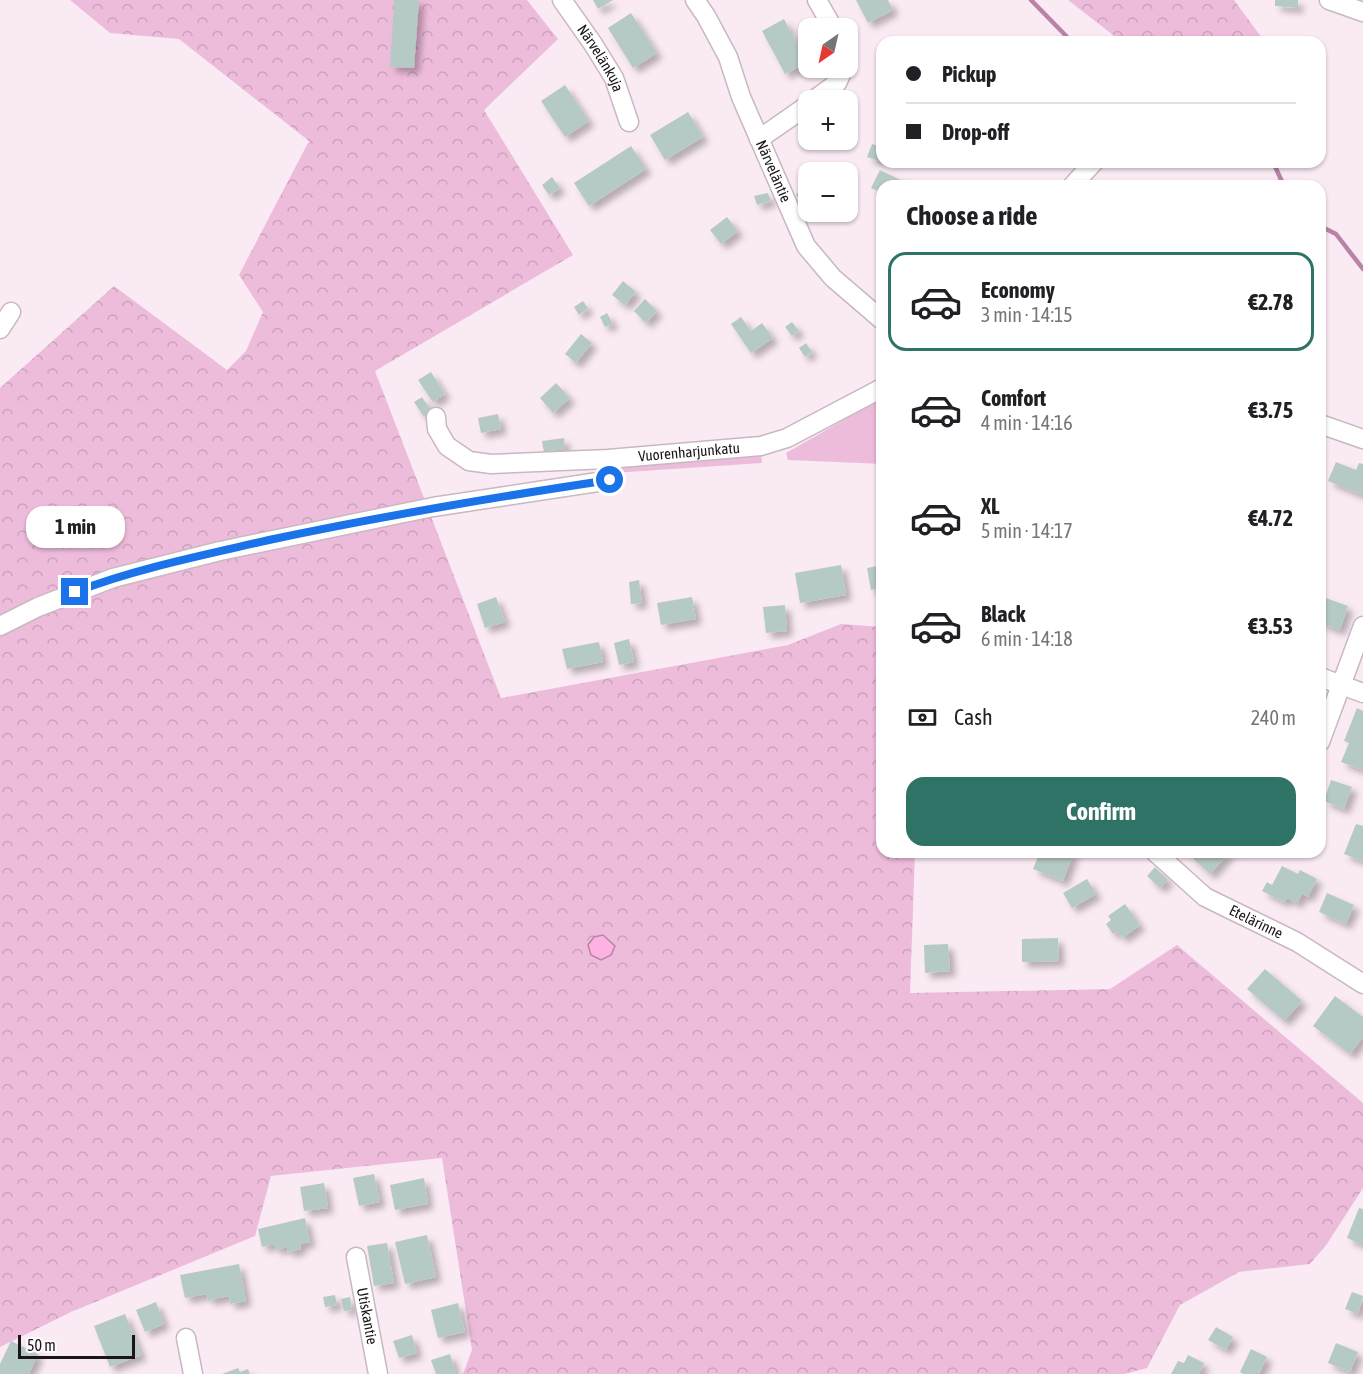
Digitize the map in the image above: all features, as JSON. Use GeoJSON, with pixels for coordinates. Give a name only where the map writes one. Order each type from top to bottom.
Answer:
{"type":"FeatureCollection","features":[{"type":"Feature","properties":{"kind":"street","name":"Närvelänkuja"},"geometry":{"type":"LineString","coordinates":[[562,0],[614,78],[629,122]]}},
{"type":"Feature","properties":{"kind":"street","name":"Närveläntie"},"geometry":{"type":"LineString","coordinates":[[695,0],[728,57],[741,97],[806,246],[832,278],[876,315]]}},
{"type":"Feature","properties":{"kind":"street"},"geometry":{"type":"LineString","coordinates":[[817,0],[827,18]]}},
{"type":"Feature","properties":{"kind":"street"},"geometry":{"type":"LineString","coordinates":[[1329,0],[1363,12]]}},
{"type":"Feature","properties":{"kind":"street"},"geometry":{"type":"LineString","coordinates":[[828,90],[837,83],[839,78]]}},
{"type":"Feature","properties":{"kind":"street"},"geometry":{"type":"LineString","coordinates":[[759,140],[798,112]]}},
{"type":"Feature","properties":{"kind":"street"},"geometry":{"type":"LineString","coordinates":[[1078,180],[1088,168]]}},
{"type":"Feature","properties":{"kind":"street"},"geometry":{"type":"LineString","coordinates":[[0,329],[11,312]]}},
{"type":"Feature","properties":{"kind":"street","name":"Vuorenharjunkatu"},"geometry":{"type":"LineString","coordinates":[[436,417],[437,429],[447,446],[469,461],[491,464],[608,459],[761,446],[787,438],[876,391]]}},
{"type":"Feature","properties":{"kind":"street"},"geometry":{"type":"LineString","coordinates":[[1326,426],[1363,439]]}},
{"type":"Feature","properties":{"kind":"street"},"geometry":{"type":"LineString","coordinates":[[0,626],[38,607],[113,578],[220,551],[433,507],[610,480]]}},
{"type":"Feature","properties":{"kind":"street"},"geometry":{"type":"LineString","coordinates":[[1326,726],[1363,626]]}},
{"type":"Feature","properties":{"kind":"street"},"geometry":{"type":"LineString","coordinates":[[1326,679],[1363,693]]}},
{"type":"Feature","properties":{"kind":"street","name":"Etelärinne"},"geometry":{"type":"LineString","coordinates":[[1162,858],[1205,897],[1297,942],[1363,984]]}},
{"type":"Feature","properties":{"kind":"street","name":"Utiskantie"},"geometry":{"type":"LineString","coordinates":[[356,1257],[378,1374]]}},
{"type":"Feature","properties":{"kind":"street"},"geometry":{"type":"LineString","coordinates":[[186,1338],[193,1374]]}},
{"type":"Feature","properties":{"kind":"green space"},"geometry":{"type":"Polygon","coordinates":[[[70,0],[527,0],[558,39],[484,110],[573,255],[375,371],[501,698],[788,645],[841,624],[876,627],[876,858],[915,858],[910,993],[1110,989],[1177,945],[1363,1103],[1363,1188],[1327,1244],[1310,1264],[1239,1272],[1180,1305],[1147,1368],[1124,1374],[463,1374],[472,1350],[442,1158],[271,1176],[255,1236],[71,1312],[0,1347],[0,388],[114,286],[227,370],[246,351],[263,312],[239,275],[309,141],[179,39],[110,33],[70,0]]]}},
{"type":"Feature","properties":{"kind":"green space"},"geometry":{"type":"Polygon","coordinates":[[[1068,0],[1234,0],[1261,36],[1114,36],[1068,0]]]}},
{"type":"Feature","properties":{"kind":"green space"},"geometry":{"type":"Polygon","coordinates":[[[876,401],[876,464],[788,460],[786,453],[876,401]]]}},
{"type":"Feature","properties":{"kind":"green space"},"geometry":{"type":"Polygon","coordinates":[[[761,453],[762,463],[613,473],[623,464],[761,453]]]}},
{"type":"Feature","properties":{"kind":"shaded area"},"geometry":{"type":"Polygon","coordinates":[[[603,935],[615,946],[611,955],[601,960],[591,955],[588,945],[594,937],[603,935]]]}},
{"type":"Feature","properties":{"kind":"building"},"geometry":{"type":"Polygon","coordinates":[[[394,0],[419,0],[414,68],[390,67],[394,0]]]}},
{"type":"Feature","properties":{"kind":"building"},"geometry":{"type":"Polygon","coordinates":[[[593,0],[613,0],[598,9],[593,0]]]}},
{"type":"Feature","properties":{"kind":"building"},"geometry":{"type":"Polygon","coordinates":[[[856,0],[888,0],[893,10],[868,23],[856,0]]]}},
{"type":"Feature","properties":{"kind":"building"},"geometry":{"type":"Polygon","coordinates":[[[1275,0],[1298,0],[1298,8],[1275,6],[1275,0]]]}},
{"type":"Feature","properties":{"kind":"building"},"geometry":{"type":"Polygon","coordinates":[[[631,13],[657,53],[633,68],[608,28],[631,13]]]}},
{"type":"Feature","properties":{"kind":"building"},"geometry":{"type":"Polygon","coordinates":[[[784,19],[798,45],[798,67],[785,74],[762,31],[784,19]]]}},
{"type":"Feature","properties":{"kind":"building"},"geometry":{"type":"Polygon","coordinates":[[[565,85],[589,121],[565,137],[541,101],[565,85]]]}},
{"type":"Feature","properties":{"kind":"building"},"geometry":{"type":"Polygon","coordinates":[[[688,112],[703,137],[665,160],[650,135],[688,112]]]}},
{"type":"Feature","properties":{"kind":"building"},"geometry":{"type":"Polygon","coordinates":[[[872,144],[876,145],[876,160],[867,157],[872,144]]]}},
{"type":"Feature","properties":{"kind":"building"},"geometry":{"type":"Polygon","coordinates":[[[631,146],[646,169],[589,206],[574,183],[631,146]]]}},
{"type":"Feature","properties":{"kind":"building"},"geometry":{"type":"Polygon","coordinates":[[[880,170],[901,180],[876,180],[876,190],[871,188],[880,170]]]}},
{"type":"Feature","properties":{"kind":"building"},"geometry":{"type":"Polygon","coordinates":[[[552,177],[560,188],[549,195],[542,185],[552,177]]]}},
{"type":"Feature","properties":{"kind":"building"},"geometry":{"type":"Polygon","coordinates":[[[768,193],[771,201],[757,205],[754,196],[768,193]]]}},
{"type":"Feature","properties":{"kind":"building"},"geometry":{"type":"Polygon","coordinates":[[[727,217],[738,231],[721,244],[710,230],[727,217]]]}},
{"type":"Feature","properties":{"kind":"building"},"geometry":{"type":"Polygon","coordinates":[[[623,281],[636,292],[625,305],[612,295],[623,281]]]}},
{"type":"Feature","properties":{"kind":"building"},"geometry":{"type":"Polygon","coordinates":[[[645,299],[657,311],[646,323],[634,311],[645,299]]]}},
{"type":"Feature","properties":{"kind":"building"},"geometry":{"type":"Polygon","coordinates":[[[583,301],[588,308],[579,315],[574,307],[583,301]]]}},
{"type":"Feature","properties":{"kind":"building"},"geometry":{"type":"Polygon","coordinates":[[[607,313],[613,324],[605,327],[600,317],[607,313]]]}},
{"type":"Feature","properties":{"kind":"building"},"geometry":{"type":"Polygon","coordinates":[[[741,317],[751,331],[762,323],[773,338],[751,353],[731,324],[741,317]]]}},
{"type":"Feature","properties":{"kind":"building"},"geometry":{"type":"Polygon","coordinates":[[[792,322],[799,331],[792,336],[785,327],[792,322]]]}},
{"type":"Feature","properties":{"kind":"building"},"geometry":{"type":"Polygon","coordinates":[[[581,334],[592,343],[576,363],[565,354],[581,334]]]}},
{"type":"Feature","properties":{"kind":"building"},"geometry":{"type":"Polygon","coordinates":[[[806,343],[812,352],[805,357],[799,348],[806,343]]]}},
{"type":"Feature","properties":{"kind":"building"},"geometry":{"type":"Polygon","coordinates":[[[431,372],[445,394],[433,402],[418,380],[431,372]]]}},
{"type":"Feature","properties":{"kind":"building"},"geometry":{"type":"Polygon","coordinates":[[[556,383],[570,398],[553,413],[540,398],[556,383]]]}},
{"type":"Feature","properties":{"kind":"building"},"geometry":{"type":"Polygon","coordinates":[[[422,397],[432,412],[424,417],[414,402],[422,397]]]}},
{"type":"Feature","properties":{"kind":"building"},"geometry":{"type":"Polygon","coordinates":[[[498,414],[501,429],[481,433],[478,418],[498,414]]]}},
{"type":"Feature","properties":{"kind":"building"},"geometry":{"type":"Polygon","coordinates":[[[564,438],[565,449],[544,452],[542,441],[564,438]]]}},
{"type":"Feature","properties":{"kind":"building"},"geometry":{"type":"Polygon","coordinates":[[[1336,462],[1356,470],[1359,463],[1363,464],[1363,495],[1328,481],[1336,462]]]}},
{"type":"Feature","properties":{"kind":"building"},"geometry":{"type":"Polygon","coordinates":[[[841,565],[846,595],[800,603],[795,573],[841,565]]]}},
{"type":"Feature","properties":{"kind":"building"},"geometry":{"type":"Polygon","coordinates":[[[876,566],[876,589],[871,590],[867,568],[876,566]]]}},
{"type":"Feature","properties":{"kind":"building"},"geometry":{"type":"Polygon","coordinates":[[[639,580],[642,603],[631,604],[629,582],[639,580]]]}},
{"type":"Feature","properties":{"kind":"building"},"geometry":{"type":"Polygon","coordinates":[[[496,597],[505,622],[485,628],[477,604],[496,597]]]}},
{"type":"Feature","properties":{"kind":"building"},"geometry":{"type":"Polygon","coordinates":[[[692,597],[696,619],[661,625],[657,603],[692,597]]]}},
{"type":"Feature","properties":{"kind":"building"},"geometry":{"type":"Polygon","coordinates":[[[1326,598],[1348,606],[1340,630],[1326,625],[1326,598]]]}},
{"type":"Feature","properties":{"kind":"building"},"geometry":{"type":"Polygon","coordinates":[[[785,605],[787,631],[766,633],[763,607],[785,605]]]}},
{"type":"Feature","properties":{"kind":"building"},"geometry":{"type":"Polygon","coordinates":[[[629,639],[634,662],[619,665],[614,643],[629,639]]]}},
{"type":"Feature","properties":{"kind":"building"},"geometry":{"type":"Polygon","coordinates":[[[599,642],[603,662],[567,669],[562,649],[599,642]]]}},
{"type":"Feature","properties":{"kind":"building"},"geometry":{"type":"Polygon","coordinates":[[[1357,708],[1363,711],[1363,770],[1341,762],[1349,743],[1344,741],[1357,708]]]}},
{"type":"Feature","properties":{"kind":"building"},"geometry":{"type":"Polygon","coordinates":[[[1331,780],[1352,787],[1344,809],[1326,802],[1331,780]]]}},
{"type":"Feature","properties":{"kind":"building"},"geometry":{"type":"Polygon","coordinates":[[[1356,824],[1363,826],[1363,861],[1344,854],[1356,824]]]}},
{"type":"Feature","properties":{"kind":"building"},"geometry":{"type":"Polygon","coordinates":[[[1038,858],[1072,858],[1063,881],[1033,869],[1038,858]]]}},
{"type":"Feature","properties":{"kind":"building"},"geometry":{"type":"Polygon","coordinates":[[[1193,858],[1225,858],[1210,874],[1193,858]]]}},
{"type":"Feature","properties":{"kind":"building"},"geometry":{"type":"Polygon","coordinates":[[[1282,866],[1298,874],[1300,870],[1317,879],[1308,897],[1302,894],[1297,903],[1287,898],[1284,902],[1262,891],[1267,882],[1272,885],[1282,866]]]}},
{"type":"Feature","properties":{"kind":"building"},"geometry":{"type":"Polygon","coordinates":[[[1155,867],[1168,880],[1160,888],[1147,876],[1155,867]]]}},
{"type":"Feature","properties":{"kind":"building"},"geometry":{"type":"Polygon","coordinates":[[[1087,879],[1096,894],[1072,908],[1063,893],[1087,879]]]}},
{"type":"Feature","properties":{"kind":"building"},"geometry":{"type":"Polygon","coordinates":[[[1327,893],[1354,905],[1346,924],[1319,912],[1327,893]]]}},
{"type":"Feature","properties":{"kind":"building"},"geometry":{"type":"Polygon","coordinates":[[[1125,904],[1140,925],[1122,938],[1118,931],[1113,934],[1106,924],[1111,920],[1108,916],[1125,904]]]}},
{"type":"Feature","properties":{"kind":"building"},"geometry":{"type":"Polygon","coordinates":[[[1058,938],[1059,961],[1022,962],[1022,939],[1058,938]]]}},
{"type":"Feature","properties":{"kind":"building"},"geometry":{"type":"Polygon","coordinates":[[[948,944],[950,971],[925,973],[924,945],[948,944]]]}},
{"type":"Feature","properties":{"kind":"building"},"geometry":{"type":"Polygon","coordinates":[[[1265,969],[1302,1001],[1284,1021],[1247,989],[1265,969]]]}},
{"type":"Feature","properties":{"kind":"building"},"geometry":{"type":"Polygon","coordinates":[[[1335,996],[1363,1017],[1363,1037],[1350,1054],[1313,1026],[1335,996]]]}},
{"type":"Feature","properties":{"kind":"building"},"geometry":{"type":"Polygon","coordinates":[[[374,1174],[380,1202],[359,1206],[353,1178],[374,1174]]]}},
{"type":"Feature","properties":{"kind":"building"},"geometry":{"type":"Polygon","coordinates":[[[424,1178],[428,1204],[395,1210],[390,1185],[424,1178]]]}},
{"type":"Feature","properties":{"kind":"building"},"geometry":{"type":"Polygon","coordinates":[[[324,1183],[328,1208],[304,1211],[300,1187],[324,1183]]]}},
{"type":"Feature","properties":{"kind":"building"},"geometry":{"type":"Polygon","coordinates":[[[1359,1208],[1363,1209],[1363,1245],[1347,1238],[1359,1208]]]}},
{"type":"Feature","properties":{"kind":"building"},"geometry":{"type":"Polygon","coordinates":[[[305,1218],[310,1242],[300,1244],[301,1249],[288,1252],[287,1247],[276,1250],[274,1244],[262,1247],[258,1229],[305,1218]]]}},
{"type":"Feature","properties":{"kind":"building"},"geometry":{"type":"Polygon","coordinates":[[[427,1235],[436,1277],[405,1284],[395,1242],[427,1235]]]}},
{"type":"Feature","properties":{"kind":"building"},"geometry":{"type":"Polygon","coordinates":[[[387,1243],[394,1283],[374,1286],[367,1246],[387,1243]]]}},
{"type":"Feature","properties":{"kind":"building"},"geometry":{"type":"Polygon","coordinates":[[[239,1264],[246,1301],[230,1304],[229,1296],[208,1300],[207,1294],[185,1298],[180,1275],[239,1264]]]}},
{"type":"Feature","properties":{"kind":"building"},"geometry":{"type":"Polygon","coordinates":[[[1352,1292],[1363,1296],[1358,1314],[1345,1309],[1352,1292]]]}},
{"type":"Feature","properties":{"kind":"building"},"geometry":{"type":"Polygon","coordinates":[[[335,1295],[337,1305],[325,1307],[323,1297],[335,1295]]]}},
{"type":"Feature","properties":{"kind":"building"},"geometry":{"type":"Polygon","coordinates":[[[350,1297],[352,1310],[344,1311],[341,1299],[350,1297]]]}},
{"type":"Feature","properties":{"kind":"building"},"geometry":{"type":"Polygon","coordinates":[[[156,1302],[164,1324],[145,1332],[136,1310],[156,1302]]]}},
{"type":"Feature","properties":{"kind":"building"},"geometry":{"type":"Polygon","coordinates":[[[458,1303],[465,1332],[438,1338],[431,1310],[458,1303]]]}},
{"type":"Feature","properties":{"kind":"building"},"geometry":{"type":"Polygon","coordinates":[[[125,1314],[141,1355],[110,1367],[94,1326],[125,1314]]]}},
{"type":"Feature","properties":{"kind":"building"},"geometry":{"type":"Polygon","coordinates":[[[1216,1327],[1233,1337],[1226,1350],[1208,1340],[1216,1327]]]}},
{"type":"Feature","properties":{"kind":"building"},"geometry":{"type":"Polygon","coordinates":[[[412,1335],[417,1353],[399,1358],[393,1341],[412,1335]]]}},
{"type":"Feature","properties":{"kind":"building"},"geometry":{"type":"Polygon","coordinates":[[[11,1341],[38,1354],[29,1374],[0,1374],[0,1364],[11,1341]]]}},
{"type":"Feature","properties":{"kind":"building"},"geometry":{"type":"Polygon","coordinates":[[[1336,1343],[1358,1352],[1350,1372],[1328,1363],[1336,1343]]]}},
{"type":"Feature","properties":{"kind":"building"},"geometry":{"type":"Polygon","coordinates":[[[1251,1349],[1267,1357],[1259,1374],[1243,1374],[1240,1372],[1251,1349]]]}},
{"type":"Feature","properties":{"kind":"building"},"geometry":{"type":"Polygon","coordinates":[[[450,1354],[456,1374],[436,1374],[431,1360],[450,1354]]]}},
{"type":"Feature","properties":{"kind":"building"},"geometry":{"type":"Polygon","coordinates":[[[1188,1355],[1204,1363],[1199,1374],[1171,1374],[1178,1361],[1184,1363],[1188,1355]]]}},
{"type":"Feature","properties":{"kind":"building"},"geometry":{"type":"Polygon","coordinates":[[[238,1368],[240,1372],[248,1369],[250,1374],[222,1374],[238,1368]]]}},
{"type":"Feature","properties":{"kind":"waterway"},"geometry":{"type":"LineString","coordinates":[[1031,0],[1066,36]]}},
{"type":"Feature","properties":{"kind":"waterway"},"geometry":{"type":"LineString","coordinates":[[1276,168],[1281,180]]}},
{"type":"Feature","properties":{"kind":"waterway"},"geometry":{"type":"LineString","coordinates":[[1326,229],[1336,234],[1363,269]]}},
{"type":"Feature","properties":{"kind":"route"},"geometry":{"type":"LineString","coordinates":[[75,592],[113,578],[220,551],[324,529],[433,507],[610,480]]}}]}
